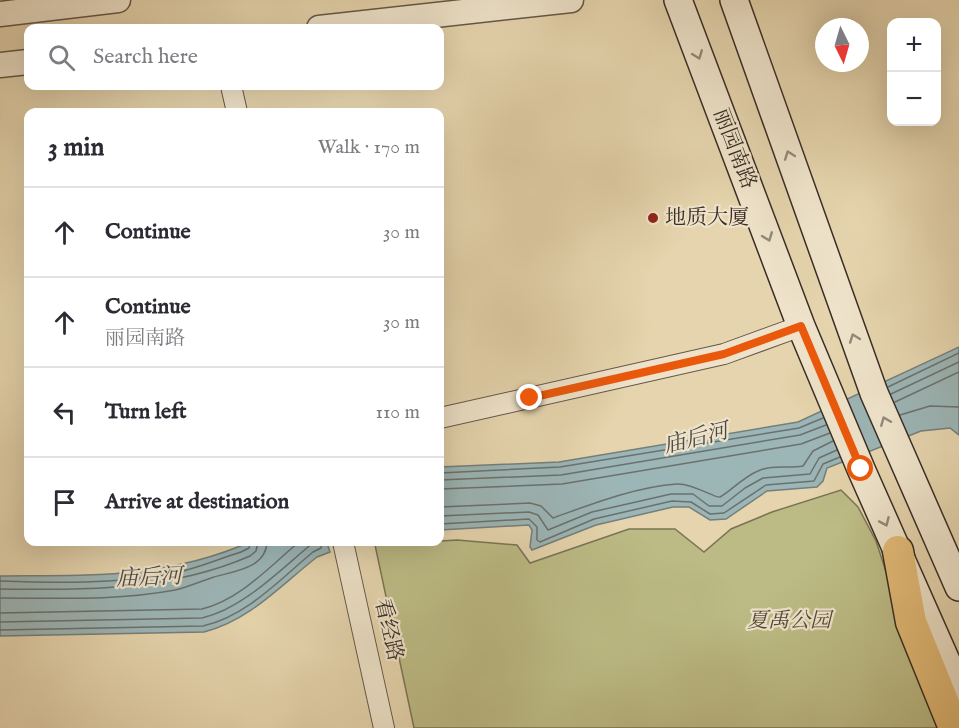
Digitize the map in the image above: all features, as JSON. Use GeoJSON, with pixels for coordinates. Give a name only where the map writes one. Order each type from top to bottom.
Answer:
{"type":"FeatureCollection","features":[{"type":"Feature","properties":{"kind":"main road","name":"丽园南路"},"geometry":{"type":"LineString","coordinates":[[678,0],[801,326],[898,551]]}},
{"type":"Feature","properties":{"kind":"main road"},"geometry":{"type":"LineString","coordinates":[[734,0],[874,393],[959,587]]}},
{"type":"Feature","properties":{"kind":"main road"},"geometry":{"type":"LineString","coordinates":[[898,551],[959,690]]}},
{"type":"Feature","properties":{"kind":"main road"},"geometry":{"type":"LineString","coordinates":[[898,551],[911,622],[954,728]]}},
{"type":"Feature","properties":{"kind":"street"},"geometry":{"type":"LineString","coordinates":[[0,14],[118,0]]}},
{"type":"Feature","properties":{"kind":"street"},"geometry":{"type":"LineString","coordinates":[[355,24],[571,0]]}},
{"type":"Feature","properties":{"kind":"street"},"geometry":{"type":"LineString","coordinates":[[0,65],[24,62]]}},
{"type":"Feature","properties":{"kind":"street"},"geometry":{"type":"LineString","coordinates":[[232,90],[236,108]]}},
{"type":"Feature","properties":{"kind":"street"},"geometry":{"type":"LineString","coordinates":[[444,417],[724,354],[801,326]]}},
{"type":"Feature","properties":{"kind":"street","name":"看经路"},"geometry":{"type":"LineString","coordinates":[[344,546],[384,728]]}},
{"type":"Feature","properties":{"kind":"green space","name":"夏禹公园"},"geometry":{"type":"Polygon","coordinates":[[[841,490],[858,507],[876,541],[937,728],[414,728],[375,546],[444,546],[444,541],[457,540],[517,545],[530,563],[629,529],[675,529],[704,552],[731,529],[772,512],[841,490]]]}},
{"type":"Feature","properties":{"kind":"water"},"geometry":{"type":"Polygon","coordinates":[[[959,347],[959,435],[950,428],[921,431],[827,468],[823,481],[817,487],[767,491],[726,519],[710,520],[689,507],[673,507],[596,525],[532,550],[530,547],[532,530],[529,525],[444,530],[444,467],[559,462],[798,422],[959,347]]]}},
{"type":"Feature","properties":{"kind":"water","name":"庙后河"},"geometry":{"type":"Polygon","coordinates":[[[240,546],[328,546],[330,552],[317,557],[236,620],[204,632],[0,636],[0,576],[96,575],[157,569],[219,554],[240,546]]]}},
{"type":"Feature","properties":{"kind":"place","name":"地质大厦"},"geometry":{"type":"Point","coordinates":[653,218]}},
{"type":"Feature","properties":{"kind":"route"},"geometry":{"type":"LineString","coordinates":[[530,398],[724,354],[801,326],[861,469]]}}]}
